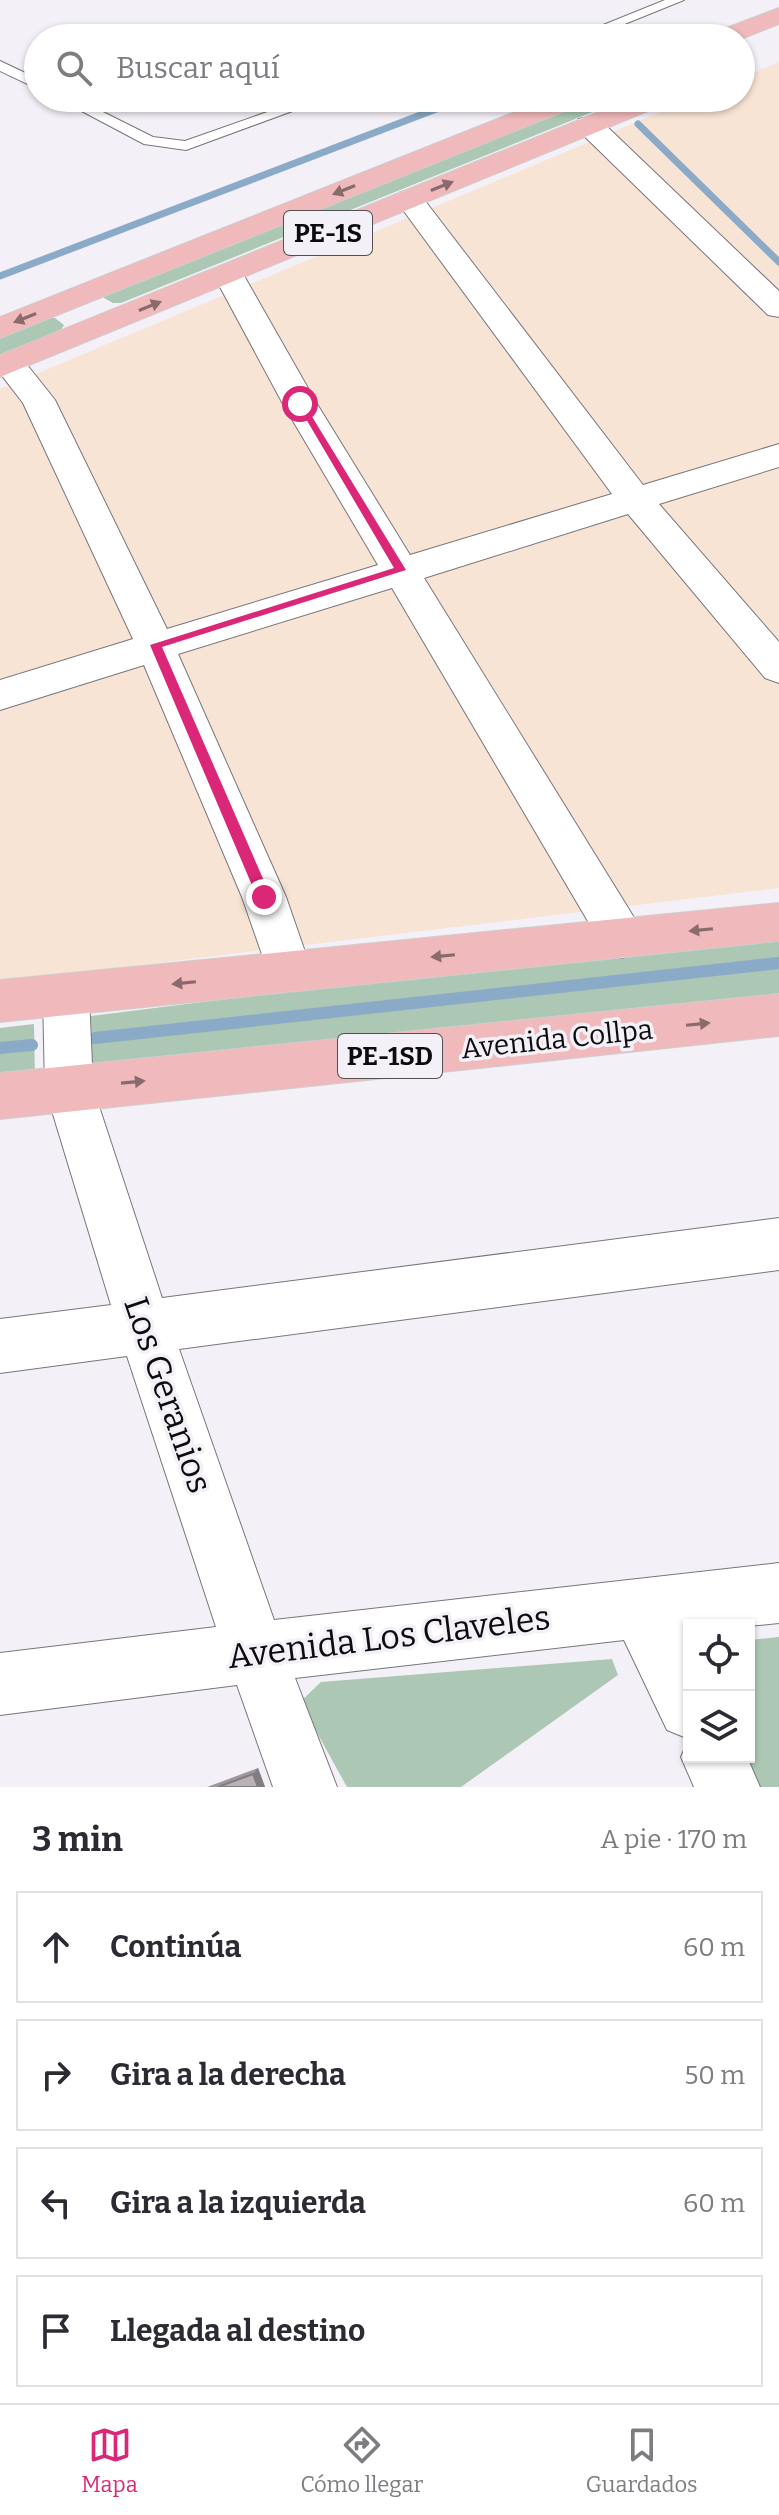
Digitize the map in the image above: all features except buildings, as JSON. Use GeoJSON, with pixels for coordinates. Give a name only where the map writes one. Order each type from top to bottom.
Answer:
{"type":"FeatureCollection","features":[{"type":"Feature","properties":{"kind":"highway"},"geometry":{"type":"LineString","coordinates":[[755,25],[779,15]]}},
{"type":"Feature","properties":{"kind":"highway","name":"PE-1S"},"geometry":{"type":"LineString","coordinates":[[3,353],[67,301],[538,112]]}},
{"type":"Feature","properties":{"kind":"highway","name":"PE-1S"},"geometry":{"type":"LineString","coordinates":[[3,353],[96,328],[621,112]]}},
{"type":"Feature","properties":{"kind":"highway"},"geometry":{"type":"LineString","coordinates":[[67,301],[96,328]]}},
{"type":"Feature","properties":{"kind":"highway"},"geometry":{"type":"LineString","coordinates":[[0,1001],[779,922]]}},
{"type":"Feature","properties":{"kind":"highway","name":"Avenida Collpa"},"geometry":{"type":"LineString","coordinates":[[0,1096],[779,1015]]}},
{"type":"Feature","properties":{"kind":"street"},"geometry":{"type":"LineString","coordinates":[[589,125],[779,308]]}},
{"type":"Feature","properties":{"kind":"street"},"geometry":{"type":"LineString","coordinates":[[409,199],[635,499],[779,668]]}},
{"type":"Feature","properties":{"kind":"street"},"geometry":{"type":"LineString","coordinates":[[228,274],[300,404],[622,938]]}},
{"type":"Feature","properties":{"kind":"street"},"geometry":{"type":"LineString","coordinates":[[3,353],[38,400],[155,645],[264,897],[289,972]]}},
{"type":"Feature","properties":{"kind":"street"},"geometry":{"type":"LineString","coordinates":[[0,695],[779,455]]}},
{"type":"Feature","properties":{"kind":"street","name":"Los Geranios"},"geometry":{"type":"LineString","coordinates":[[66,995],[69,1088],[144,1325],[255,1652],[305,1787]]}},
{"type":"Feature","properties":{"kind":"street"},"geometry":{"type":"LineString","coordinates":[[0,1346],[779,1244]]}},
{"type":"Feature","properties":{"kind":"street","name":"Avenida Los Claveles"},"geometry":{"type":"LineString","coordinates":[[0,1684],[779,1593]]}},
{"type":"Feature","properties":{"kind":"street"},"geometry":{"type":"LineString","coordinates":[[640,1609],[683,1696]]}},
{"type":"Feature","properties":{"kind":"street"},"geometry":{"type":"LineString","coordinates":[[716,1763],[728,1787]]}},
{"type":"Feature","properties":{"kind":"lane"},"geometry":{"type":"LineString","coordinates":[[614,24],[677,0]]}},
{"type":"Feature","properties":{"kind":"lane"},"geometry":{"type":"LineString","coordinates":[[0,65],[24,78]]}},
{"type":"Feature","properties":{"kind":"lane"},"geometry":{"type":"LineString","coordinates":[[92,112],[149,141],[186,146],[282,112]]}},
{"type":"Feature","properties":{"kind":"shaded area"},"geometry":{"type":"Polygon","coordinates":[[[779,62],[779,888],[0,982],[0,389],[661,112],[755,112],[755,72],[779,62]]]}},
{"type":"Feature","properties":{"kind":"green space"},"geometry":{"type":"Polygon","coordinates":[[[556,112],[592,112],[121,303],[104,298],[105,292],[556,112]]]}},
{"type":"Feature","properties":{"kind":"green space"},"geometry":{"type":"Polygon","coordinates":[[[55,318],[64,325],[61,330],[0,355],[0,338],[55,318]]]}},
{"type":"Feature","properties":{"kind":"green space"},"geometry":{"type":"Polygon","coordinates":[[[779,941],[779,1001],[92,1073],[91,1016],[258,995],[779,941]]]}},
{"type":"Feature","properties":{"kind":"green space"},"geometry":{"type":"Polygon","coordinates":[[[34,1024],[35,1078],[0,1082],[0,1028],[34,1024]]]}},
{"type":"Feature","properties":{"kind":"green space"},"geometry":{"type":"Polygon","coordinates":[[[779,1637],[779,1787],[752,1787],[738,1763],[755,1763],[755,1639],[779,1637]]]}},
{"type":"Feature","properties":{"kind":"green space"},"geometry":{"type":"Polygon","coordinates":[[[612,1659],[618,1675],[461,1787],[347,1787],[300,1702],[321,1682],[612,1659]]]}},
{"type":"Feature","properties":{"kind":"waterway"},"geometry":{"type":"LineString","coordinates":[[0,276],[428,112]]}},
{"type":"Feature","properties":{"kind":"waterway"},"geometry":{"type":"LineString","coordinates":[[638,124],[779,262]]}},
{"type":"Feature","properties":{"kind":"waterway"},"geometry":{"type":"LineString","coordinates":[[95,1038],[779,963]]}},
{"type":"Feature","properties":{"kind":"waterway"},"geometry":{"type":"LineString","coordinates":[[0,1048],[32,1045]]}},
{"type":"Feature","properties":{"kind":"route"},"geometry":{"type":"LineString","coordinates":[[264,897],[155,645],[401,570],[300,404]]}}]}
